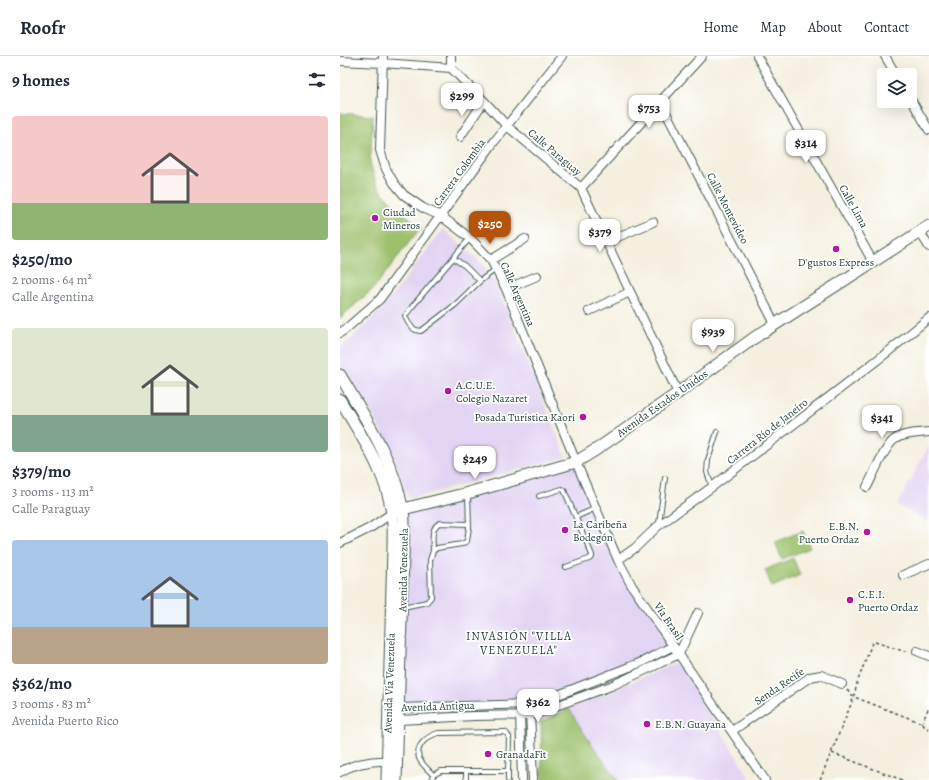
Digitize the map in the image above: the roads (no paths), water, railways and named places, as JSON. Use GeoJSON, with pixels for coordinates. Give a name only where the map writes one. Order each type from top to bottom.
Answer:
{"type":"FeatureCollection","features":[{"type":"Feature","properties":{"kind":"street"},"geometry":{"type":"LineString","coordinates":[[340,61],[383,60],[451,68],[451,56]]}},
{"type":"Feature","properties":{"kind":"street"},"geometry":{"type":"LineString","coordinates":[[581,188],[702,56]]}},
{"type":"Feature","properties":{"kind":"street","name":"Calle Lima"},"geometry":{"type":"LineString","coordinates":[[757,56],[873,262]]}},
{"type":"Feature","properties":{"kind":"street"},"geometry":{"type":"LineString","coordinates":[[885,56],[892,68]]}},
{"type":"Feature","properties":{"kind":"street","name":"Carrera Colombia"},"geometry":{"type":"LineString","coordinates":[[340,333],[380,299],[494,142],[559,57]]}},
{"type":"Feature","properties":{"kind":"street","name":"Calle Argentina"},"geometry":{"type":"LineString","coordinates":[[383,60],[380,150],[386,168],[394,183],[404,194],[423,208],[441,216],[470,238],[491,260],[506,289],[576,462]]}},
{"type":"Feature","properties":{"kind":"street","name":"Calle Paraguay"},"geometry":{"type":"LineString","coordinates":[[451,68],[507,126],[581,188],[678,393]]}},
{"type":"Feature","properties":{"kind":"street"},"geometry":{"type":"LineString","coordinates":[[460,137],[484,101]]}},
{"type":"Feature","properties":{"kind":"street","name":"Calle Montevideo"},"geometry":{"type":"LineString","coordinates":[[660,101],[775,324]]}},
{"type":"Feature","properties":{"kind":"street"},"geometry":{"type":"LineString","coordinates":[[917,107],[927,120],[929,130]]}},
{"type":"Feature","properties":{"kind":"street"},"geometry":{"type":"LineString","coordinates":[[606,242],[653,222]]}},
{"type":"Feature","properties":{"kind":"street"},"geometry":{"type":"LineString","coordinates":[[926,229],[929,247]]}},
{"type":"Feature","properties":{"kind":"street","name":"Avenida Estados Unidos"},"geometry":{"type":"LineString","coordinates":[[392,513],[576,462],[678,393],[775,324],[926,229]]}},
{"type":"Feature","properties":{"kind":"street"},"geometry":{"type":"LineString","coordinates":[[491,260],[525,239]]}},
{"type":"Feature","properties":{"kind":"street"},"geometry":{"type":"LineString","coordinates":[[506,289],[537,276]]}},
{"type":"Feature","properties":{"kind":"street"},"geometry":{"type":"LineString","coordinates":[[589,311],[630,292]]}},
{"type":"Feature","properties":{"kind":"street","name":"Carrera Río de Janeiro"},"geometry":{"type":"LineString","coordinates":[[618,560],[635,548],[658,526],[712,487],[889,351],[929,318]]}},
{"type":"Feature","properties":{"kind":"street","name":"Avenida Venezuela"},"geometry":{"type":"LineString","coordinates":[[340,375],[369,424],[387,460],[403,509],[402,607],[394,711],[398,720],[392,761],[396,780]]}},
{"type":"Feature","properties":{"kind":"street","name":"Avenida Venezuela"},"geometry":{"type":"LineString","coordinates":[[340,400],[376,461],[384,482],[392,513]]}},
{"type":"Feature","properties":{"kind":"street"},"geometry":{"type":"LineString","coordinates":[[867,487],[888,447],[896,439],[906,435],[929,432]]}},
{"type":"Feature","properties":{"kind":"street","name":"Vía Brasil"},"geometry":{"type":"LineString","coordinates":[[576,462],[618,560],[632,586],[765,780]]}},
{"type":"Feature","properties":{"kind":"street"},"geometry":{"type":"LineString","coordinates":[[340,543],[370,528],[392,513]]}},
{"type":"Feature","properties":{"kind":"street","name":"Avenida Vía Venezuela"},"geometry":{"type":"LineString","coordinates":[[387,780],[392,761],[394,711],[394,548],[392,513]]}},
{"type":"Feature","properties":{"kind":"street"},"geometry":{"type":"LineString","coordinates":[[903,575],[929,564]]}},
{"type":"Feature","properties":{"kind":"street"},"geometry":{"type":"LineString","coordinates":[[678,654],[698,613]]}},
{"type":"Feature","properties":{"kind":"street","name":"Avenida Antigua"},"geometry":{"type":"LineString","coordinates":[[394,711],[529,704],[553,697],[642,662],[673,646]]}},
{"type":"Feature","properties":{"kind":"street"},"geometry":{"type":"LineString","coordinates":[[917,651],[929,656]]}},
{"type":"Feature","properties":{"kind":"street","name":"Avenida Antigua"},"geometry":{"type":"LineString","coordinates":[[398,720],[531,715],[611,686],[678,654]]}},
{"type":"Feature","properties":{"kind":"street","name":"Senda Recife"},"geometry":{"type":"LineString","coordinates":[[732,731],[810,677],[821,675],[842,684]]}},
{"type":"Feature","properties":{"kind":"street"},"geometry":{"type":"LineString","coordinates":[[519,704],[522,780]]}},
{"type":"Feature","properties":{"kind":"street"},"geometry":{"type":"LineString","coordinates":[[529,704],[531,715],[533,780]]}},
{"type":"Feature","properties":{"kind":"street"},"geometry":{"type":"LineString","coordinates":[[340,772],[346,768],[372,761],[392,761]]}},
{"type":"Feature","properties":{"kind":"lane"},"geometry":{"type":"LineString","coordinates":[[470,238],[405,316],[412,328],[418,331],[426,328],[496,269]]}},
{"type":"Feature","properties":{"kind":"lane"},"geometry":{"type":"LineString","coordinates":[[453,258],[465,266],[480,281]]}},
{"type":"Feature","properties":{"kind":"lane"},"geometry":{"type":"LineString","coordinates":[[712,487],[707,472],[708,460],[717,432]]}},
{"type":"Feature","properties":{"kind":"lane"},"geometry":{"type":"LineString","coordinates":[[658,526],[665,478]]}},
{"type":"Feature","properties":{"kind":"lane"},"geometry":{"type":"LineString","coordinates":[[539,496],[562,489],[564,490],[592,554],[592,557],[589,560],[566,567]]}},
{"type":"Feature","properties":{"kind":"lane"},"geometry":{"type":"LineString","coordinates":[[433,551],[437,548],[462,544],[467,541],[468,493]]}},
{"type":"Feature","properties":{"kind":"lane"},"geometry":{"type":"LineString","coordinates":[[576,517],[596,508]]}},
{"type":"Feature","properties":{"kind":"lane"},"geometry":{"type":"LineString","coordinates":[[402,607],[427,602],[431,597],[430,560],[433,551],[433,530],[437,524],[468,524]]}},
{"type":"Feature","properties":{"kind":"lane"},"geometry":{"type":"LineString","coordinates":[[434,775],[419,759],[418,751],[420,745],[431,735],[505,732],[509,737],[508,780]]}},
{"type":"Feature","properties":{"kind":"lane"},"geometry":{"type":"LineString","coordinates":[[432,780],[437,772],[441,771],[508,771]]}},
{"type":"Feature","properties":{"kind":"lane"},"geometry":{"type":"LineString","coordinates":[[466,771],[466,780]]}},
{"type":"Feature","properties":{"kind":"place","name":"Ciudad Mineros"},"geometry":{"type":"Point","coordinates":[375,218]}},
{"type":"Feature","properties":{"kind":"place","name":"D'gustos Express"},"geometry":{"type":"Point","coordinates":[836,249]}},
{"type":"Feature","properties":{"kind":"place","name":"A.C.U.E. Colegio Nazaret"},"geometry":{"type":"Point","coordinates":[448,391]}},
{"type":"Feature","properties":{"kind":"place","name":"Posada Turística Kaori"},"geometry":{"type":"Point","coordinates":[583,417]}},
{"type":"Feature","properties":{"kind":"place","name":"La Caribeña Bodegón"},"geometry":{"type":"Point","coordinates":[565,530]}},
{"type":"Feature","properties":{"kind":"place","name":"E.B.N. Puerto Ordaz"},"geometry":{"type":"Point","coordinates":[867,532]}},
{"type":"Feature","properties":{"kind":"place","name":"C.E.I. Puerto Ordaz"},"geometry":{"type":"Point","coordinates":[850,600]}},
{"type":"Feature","properties":{"kind":"place","name":"E.B.N. Guayana"},"geometry":{"type":"Point","coordinates":[647,724]}},
{"type":"Feature","properties":{"kind":"place","name":"GranadaFit"},"geometry":{"type":"Point","coordinates":[488,754]}},
{"type":"Feature","properties":{"kind":"district","name":"INVASIÓN \"VILLA VENEZUELA\""},"geometry":{"type":"Point","coordinates":[519,643]}}]}
